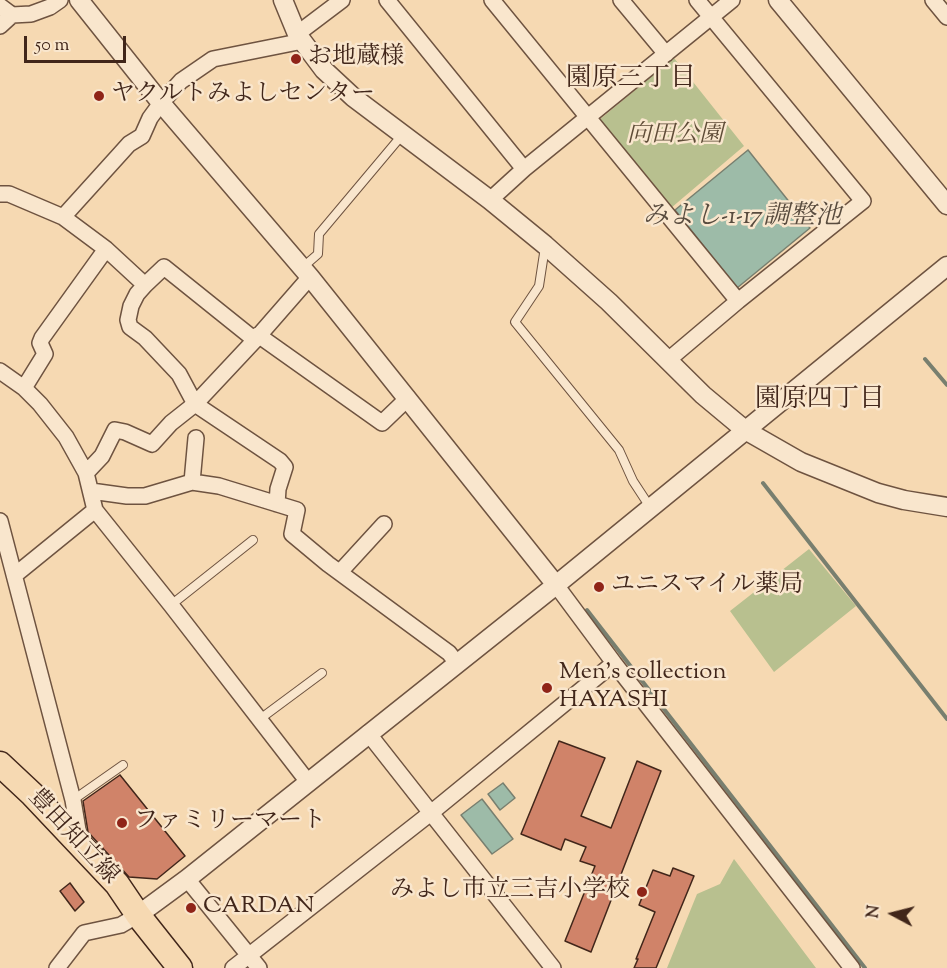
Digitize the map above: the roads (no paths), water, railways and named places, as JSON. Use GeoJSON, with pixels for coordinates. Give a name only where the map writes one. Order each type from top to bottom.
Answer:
{"type":"FeatureCollection","features":[{"type":"Feature","properties":{"kind":"main road","name":"豊田知立線"},"geometry":{"type":"LineString","coordinates":[[0,764],[32,794],[117,884],[138,915],[180,968]]}},
{"type":"Feature","properties":{"kind":"main road","name":"豊田知立線"},"geometry":{"type":"LineString","coordinates":[[0,784],[110,894],[138,915]]}},
{"type":"Feature","properties":{"kind":"street"},"geometry":{"type":"LineString","coordinates":[[0,26],[6,10],[31,14],[50,7],[60,0]]}},
{"type":"Feature","properties":{"kind":"street"},"geometry":{"type":"LineString","coordinates":[[79,0],[161,103],[306,272],[408,398],[556,585],[852,968]]}},
{"type":"Feature","properties":{"kind":"street"},"geometry":{"type":"LineString","coordinates":[[283,0],[300,38],[324,70],[353,97],[490,200],[545,245],[609,302],[703,395],[745,430],[801,462],[878,493],[904,501],[947,507]]}},
{"type":"Feature","properties":{"kind":"street"},"geometry":{"type":"LineString","coordinates":[[63,217],[129,144],[142,136],[150,118],[181,81],[213,59],[300,38],[342,0]]}},
{"type":"Feature","properties":{"kind":"street"},"geometry":{"type":"LineString","coordinates":[[387,0],[524,169]]}},
{"type":"Feature","properties":{"kind":"street"},"geometry":{"type":"LineString","coordinates":[[492,0],[738,301]]}},
{"type":"Feature","properties":{"kind":"street"},"geometry":{"type":"LineString","coordinates":[[621,0],[666,54]]}},
{"type":"Feature","properties":{"kind":"street"},"geometry":{"type":"LineString","coordinates":[[667,361],[863,201],[697,0]]}},
{"type":"Feature","properties":{"kind":"street"},"geometry":{"type":"LineString","coordinates":[[490,200],[524,169],[732,0]]}},
{"type":"Feature","properties":{"kind":"street"},"geometry":{"type":"LineString","coordinates":[[778,0],[947,205]]}},
{"type":"Feature","properties":{"kind":"street"},"geometry":{"type":"LineString","coordinates":[[933,0],[947,16]]}},
{"type":"Feature","properties":{"kind":"street"},"geometry":{"type":"LineString","coordinates":[[0,194],[9,194],[63,217],[106,249],[145,285]]}},
{"type":"Feature","properties":{"kind":"street"},"geometry":{"type":"LineString","coordinates":[[24,388],[45,354],[40,343],[42,338],[106,249]]}},
{"type":"Feature","properties":{"kind":"street"},"geometry":{"type":"LineString","coordinates":[[57,968],[84,933],[121,925],[187,879],[456,662],[556,585],[947,266]]}},
{"type":"Feature","properties":{"kind":"street"},"geometry":{"type":"LineString","coordinates":[[277,504],[278,489],[285,467],[280,461],[195,404],[179,374],[146,338],[130,327],[128,320],[137,294],[164,267],[256,337],[382,423],[408,398]]}},
{"type":"Feature","properties":{"kind":"street"},"geometry":{"type":"LineString","coordinates":[[86,473],[102,456],[115,430],[152,444],[171,423],[195,404],[256,337],[306,272]]}},
{"type":"Feature","properties":{"kind":"street"},"geometry":{"type":"LineString","coordinates":[[0,371],[24,388],[66,437],[86,473],[95,510],[308,782]]}},
{"type":"Feature","properties":{"kind":"street"},"geometry":{"type":"LineString","coordinates":[[192,482],[196,438]]}},
{"type":"Feature","properties":{"kind":"street"},"geometry":{"type":"LineString","coordinates":[[90,491],[145,496],[192,482],[219,486],[297,510],[292,534],[328,564],[440,646],[456,662]]}},
{"type":"Feature","properties":{"kind":"street"},"geometry":{"type":"LineString","coordinates":[[15,575],[95,510]]}},
{"type":"Feature","properties":{"kind":"street"},"geometry":{"type":"LineString","coordinates":[[0,521],[73,800],[81,845]]}},
{"type":"Feature","properties":{"kind":"street"},"geometry":{"type":"LineString","coordinates":[[340,572],[384,524]]}},
{"type":"Feature","properties":{"kind":"street"},"geometry":{"type":"LineString","coordinates":[[233,968],[432,812],[615,663]]}},
{"type":"Feature","properties":{"kind":"street"},"geometry":{"type":"LineString","coordinates":[[368,734],[432,812],[551,967]]}},
{"type":"Feature","properties":{"kind":"street"},"geometry":{"type":"LineString","coordinates":[[187,879],[259,968]]}},
{"type":"Feature","properties":{"kind":"lane"},"geometry":{"type":"LineString","coordinates":[[306,272],[318,254],[319,234],[404,134]]}},
{"type":"Feature","properties":{"kind":"lane"},"geometry":{"type":"LineString","coordinates":[[545,245],[539,286],[514,322],[620,450],[633,481],[650,507]]}},
{"type":"Feature","properties":{"kind":"lane"},"geometry":{"type":"LineString","coordinates":[[171,605],[253,540]]}},
{"type":"Feature","properties":{"kind":"lane"},"geometry":{"type":"LineString","coordinates":[[260,719],[322,673]]}},
{"type":"Feature","properties":{"kind":"lane"},"geometry":{"type":"LineString","coordinates":[[73,800],[123,765]]}},
{"type":"Feature","properties":{"kind":"water","name":"みよし-1-17調整池"},"geometry":{"type":"Polygon","coordinates":[[[748,150],[810,228],[737,288],[675,210],[748,150]]]}},
{"type":"Feature","properties":{"kind":"water"},"geometry":{"type":"Polygon","coordinates":[[[503,783],[515,798],[500,810],[488,794],[503,783]]]}},
{"type":"Feature","properties":{"kind":"water"},"geometry":{"type":"Polygon","coordinates":[[[482,799],[513,839],[492,854],[461,815],[482,799]]]}},
{"type":"Feature","properties":{"kind":"waterway"},"geometry":{"type":"LineString","coordinates":[[925,359],[947,385]]}},
{"type":"Feature","properties":{"kind":"waterway"},"geometry":{"type":"LineString","coordinates":[[763,483],[947,719]]}},
{"type":"Feature","properties":{"kind":"waterway"},"geometry":{"type":"LineString","coordinates":[[587,610],[865,968]]}},
{"type":"Feature","properties":{"kind":"place","name":"お地蔵様"},"geometry":{"type":"Point","coordinates":[296,59]}},
{"type":"Feature","properties":{"kind":"place","name":"ヤクルトみよしセンター"},"geometry":{"type":"Point","coordinates":[99,96]}},
{"type":"Feature","properties":{"kind":"place","name":"ユニスマイル薬局"},"geometry":{"type":"Point","coordinates":[599,587]}},
{"type":"Feature","properties":{"kind":"place","name":"Men's collection HAYASHI"},"geometry":{"type":"Point","coordinates":[547,688]}},
{"type":"Feature","properties":{"kind":"place","name":"ファミリーマート"},"geometry":{"type":"Point","coordinates":[122,823]}},
{"type":"Feature","properties":{"kind":"place","name":"みよし市立三吉小学校"},"geometry":{"type":"Point","coordinates":[642,892]}},
{"type":"Feature","properties":{"kind":"place","name":"CARDAN"},"geometry":{"type":"Point","coordinates":[191,908]}},
{"type":"Feature","properties":{"kind":"district","name":"園原三丁目"},"geometry":{"type":"Point","coordinates":[631,81]}},
{"type":"Feature","properties":{"kind":"district","name":"園原四丁目"},"geometry":{"type":"Point","coordinates":[820,402]}},
{"type":"Feature","properties":{"kind":"park label","name":"向田公園"},"geometry":{"type":"Point","coordinates":[675,137]}}]}
